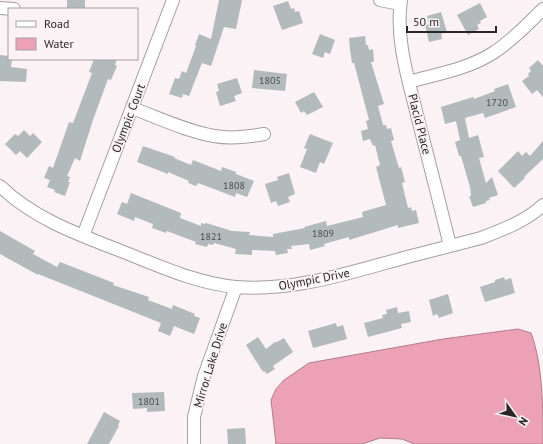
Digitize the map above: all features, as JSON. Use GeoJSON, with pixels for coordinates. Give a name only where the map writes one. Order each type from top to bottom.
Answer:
{"type":"FeatureCollection","features":[{"type":"Feature","properties":{"kind":"street","name":"Olympic Court"},"geometry":{"type":"LineString","coordinates":[[83,236],[173,0]]}},
{"type":"Feature","properties":{"kind":"street"},"geometry":{"type":"LineString","coordinates":[[380,0],[401,2]]}},
{"type":"Feature","properties":{"kind":"street","name":"Placid Place"},"geometry":{"type":"LineString","coordinates":[[401,2],[399,23],[401,43],[409,82],[450,246]]}},
{"type":"Feature","properties":{"kind":"street"},"geometry":{"type":"LineString","coordinates":[[409,82],[463,66],[491,54],[508,42],[543,9]]}},
{"type":"Feature","properties":{"kind":"street"},"geometry":{"type":"LineString","coordinates":[[132,108],[214,136],[245,137],[264,134]]}},
{"type":"Feature","properties":{"kind":"street","name":"Olympic Drive"},"geometry":{"type":"LineString","coordinates":[[0,186],[20,203],[42,217],[66,229],[190,278],[236,287],[266,288],[292,286],[481,238],[524,218],[543,205]]}},
{"type":"Feature","properties":{"kind":"street","name":"Mirror Lake Drive"},"geometry":{"type":"LineString","coordinates":[[194,444],[194,417],[204,376],[236,287]]}},
{"type":"Feature","properties":{"kind":"water"},"geometry":{"type":"Polygon","coordinates":[[[518,329],[531,333],[538,359],[542,402],[543,444],[414,444],[402,439],[380,438],[362,444],[276,444],[271,400],[276,389],[284,380],[309,363],[443,339],[518,329]]]}},
{"type":"Feature","properties":{"kind":"building"},"geometry":{"type":"Polygon","coordinates":[[[67,0],[85,0],[85,8],[67,8],[67,0]]]}},
{"type":"Feature","properties":{"kind":"building"},"geometry":{"type":"Polygon","coordinates":[[[219,0],[242,0],[236,29],[224,27],[211,66],[202,63],[189,96],[183,94],[182,98],[169,94],[175,78],[179,79],[182,71],[186,73],[199,34],[211,39],[219,0]]]}},
{"type":"Feature","properties":{"kind":"building"},"geometry":{"type":"Polygon","coordinates":[[[288,1],[291,9],[294,8],[295,12],[299,11],[303,23],[282,30],[273,6],[288,1]]]}},
{"type":"Feature","properties":{"kind":"building"},"geometry":{"type":"Polygon","coordinates":[[[480,3],[487,17],[480,21],[481,23],[477,25],[479,29],[468,35],[457,15],[480,3]]]}},
{"type":"Feature","properties":{"kind":"building"},"geometry":{"type":"Polygon","coordinates":[[[441,12],[447,32],[441,34],[442,39],[429,42],[425,25],[429,24],[427,16],[441,12]]]}},
{"type":"Feature","properties":{"kind":"building"},"geometry":{"type":"Polygon","coordinates":[[[320,34],[335,40],[330,54],[325,52],[323,58],[312,54],[320,34]]]}},
{"type":"Feature","properties":{"kind":"building"},"geometry":{"type":"Polygon","coordinates":[[[365,36],[366,45],[368,45],[369,50],[373,49],[374,62],[371,62],[384,104],[378,106],[383,125],[386,125],[387,129],[391,128],[394,140],[391,141],[405,182],[402,183],[408,208],[411,207],[412,211],[416,210],[419,223],[398,228],[398,225],[349,240],[349,237],[324,244],[325,246],[310,250],[309,244],[291,246],[292,249],[287,249],[288,253],[276,255],[275,251],[252,250],[252,255],[235,254],[236,249],[214,243],[213,245],[208,244],[207,247],[195,244],[196,242],[167,231],[166,233],[152,228],[153,224],[135,217],[134,221],[117,214],[122,202],[127,204],[131,193],[181,213],[180,218],[201,226],[201,223],[206,223],[232,231],[250,232],[249,235],[273,237],[273,234],[305,228],[304,227],[326,221],[327,226],[363,217],[362,212],[386,205],[376,167],[380,165],[375,145],[373,146],[370,139],[363,141],[361,131],[368,129],[366,121],[369,120],[354,63],[352,63],[350,50],[349,38],[365,36]]]}},
{"type":"Feature","properties":{"kind":"building"},"geometry":{"type":"Polygon","coordinates":[[[0,55],[8,56],[8,60],[12,60],[11,67],[27,69],[26,82],[0,81],[0,55]]]}},
{"type":"Feature","properties":{"kind":"building"},"geometry":{"type":"Polygon","coordinates":[[[94,60],[117,60],[115,65],[117,66],[111,80],[108,79],[80,161],[75,158],[67,176],[70,177],[68,182],[70,182],[65,196],[54,192],[55,190],[47,187],[50,180],[44,178],[49,166],[53,168],[69,122],[73,123],[92,73],[89,72],[94,60]]]}},
{"type":"Feature","properties":{"kind":"building"},"geometry":{"type":"Polygon","coordinates":[[[538,60],[543,66],[543,97],[537,90],[532,94],[522,81],[529,76],[528,74],[531,71],[529,68],[538,60]]]}},
{"type":"Feature","properties":{"kind":"building"},"geometry":{"type":"Polygon","coordinates":[[[254,70],[287,74],[285,91],[252,88],[254,70]]]}},
{"type":"Feature","properties":{"kind":"building"},"geometry":{"type":"Polygon","coordinates":[[[237,78],[242,93],[234,96],[236,101],[220,106],[216,92],[219,91],[217,84],[237,78]]]}},
{"type":"Feature","properties":{"kind":"building"},"geometry":{"type":"Polygon","coordinates":[[[508,84],[516,107],[485,118],[483,113],[465,118],[469,138],[478,135],[484,157],[479,158],[486,183],[492,177],[498,195],[489,198],[490,200],[486,201],[486,203],[473,207],[469,196],[471,196],[470,187],[461,156],[459,156],[455,142],[460,140],[456,121],[445,124],[441,107],[473,97],[474,99],[508,84]]]}},
{"type":"Feature","properties":{"kind":"building"},"geometry":{"type":"Polygon","coordinates":[[[314,92],[323,107],[307,115],[304,111],[301,113],[295,102],[314,92]]]}},
{"type":"Feature","properties":{"kind":"building"},"geometry":{"type":"Polygon","coordinates":[[[24,130],[30,136],[33,133],[42,142],[27,158],[20,151],[16,155],[5,144],[15,134],[18,136],[24,130]]]}},
{"type":"Feature","properties":{"kind":"building"},"geometry":{"type":"Polygon","coordinates":[[[310,134],[333,143],[324,164],[320,162],[316,173],[300,167],[307,149],[304,148],[310,134]]]}},
{"type":"Feature","properties":{"kind":"building"},"geometry":{"type":"Polygon","coordinates":[[[543,141],[543,159],[514,188],[498,171],[518,151],[522,156],[526,152],[530,156],[543,141]]]}},
{"type":"Feature","properties":{"kind":"building"},"geometry":{"type":"Polygon","coordinates":[[[143,146],[175,157],[174,158],[191,165],[193,160],[221,171],[222,167],[254,181],[247,197],[236,193],[235,197],[198,183],[196,186],[188,183],[189,181],[168,172],[168,174],[137,162],[143,146]]]}},
{"type":"Feature","properties":{"kind":"building"},"geometry":{"type":"Polygon","coordinates":[[[289,173],[295,194],[288,197],[290,202],[278,206],[276,201],[271,203],[265,184],[278,180],[277,177],[289,173]]]}},
{"type":"Feature","properties":{"kind":"building"},"geometry":{"type":"Polygon","coordinates":[[[0,231],[35,251],[33,254],[57,267],[60,262],[114,283],[113,285],[149,297],[148,300],[172,309],[173,305],[195,314],[194,316],[200,318],[194,334],[174,326],[170,336],[158,331],[161,323],[38,275],[0,254],[0,231]]]}},
{"type":"Feature","properties":{"kind":"building"},"geometry":{"type":"Polygon","coordinates":[[[504,277],[505,280],[511,278],[515,293],[485,302],[480,287],[504,277]]]}},
{"type":"Feature","properties":{"kind":"building"},"geometry":{"type":"Polygon","coordinates":[[[448,294],[453,313],[439,318],[437,314],[433,316],[429,300],[448,294]]]}},
{"type":"Feature","properties":{"kind":"building"},"geometry":{"type":"Polygon","coordinates":[[[397,307],[398,313],[409,311],[411,322],[401,324],[402,328],[368,337],[364,323],[383,318],[382,315],[387,314],[386,310],[397,307]]]}},
{"type":"Feature","properties":{"kind":"building"},"geometry":{"type":"Polygon","coordinates":[[[336,323],[337,327],[343,325],[347,339],[313,348],[308,331],[336,323]]]}},
{"type":"Feature","properties":{"kind":"building"},"geometry":{"type":"Polygon","coordinates":[[[258,337],[266,349],[275,342],[284,338],[293,352],[273,366],[275,369],[267,374],[264,371],[263,372],[246,345],[258,337]]]}},
{"type":"Feature","properties":{"kind":"building"},"geometry":{"type":"Polygon","coordinates":[[[164,392],[165,411],[147,412],[147,408],[133,409],[132,393],[164,392]]]}},
{"type":"Feature","properties":{"kind":"building"},"geometry":{"type":"Polygon","coordinates":[[[104,412],[120,421],[119,426],[109,444],[87,444],[104,412]]]}},
{"type":"Feature","properties":{"kind":"building"},"geometry":{"type":"Polygon","coordinates":[[[245,428],[246,444],[228,444],[227,429],[245,428]]]}}]}
